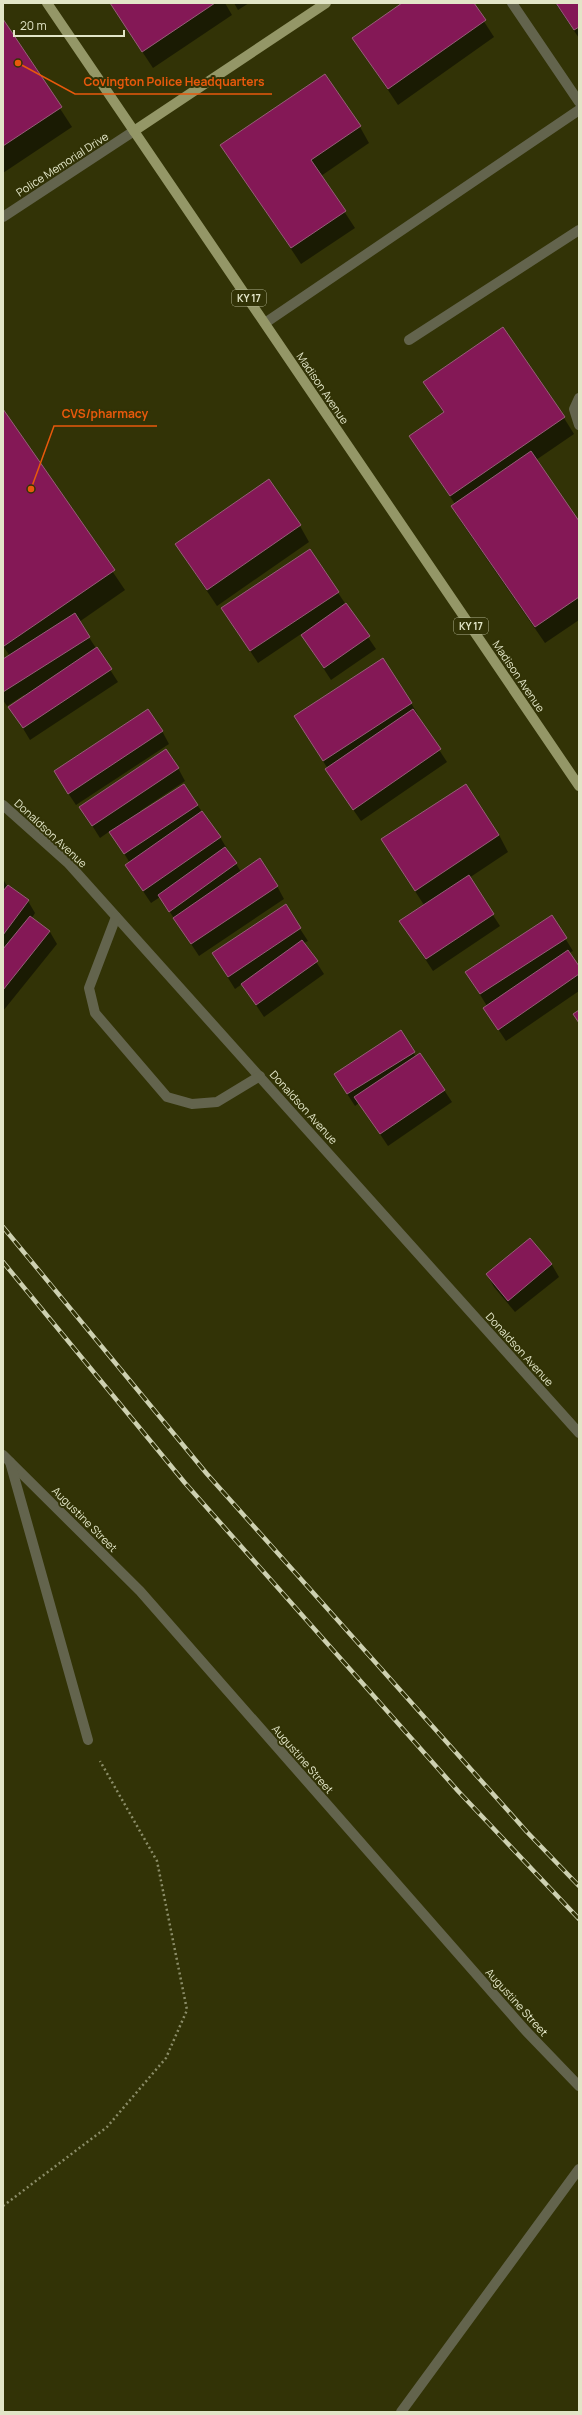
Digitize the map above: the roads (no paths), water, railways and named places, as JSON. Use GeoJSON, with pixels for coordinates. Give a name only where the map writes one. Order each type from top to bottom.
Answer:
{"type":"FeatureCollection","features":[{"type":"Feature","properties":{"kind":"main road","name":"Madison Avenue"},"geometry":{"type":"LineString","coordinates":[[47,3],[579,786]]}},
{"type":"Feature","properties":{"kind":"main road"},"geometry":{"type":"LineString","coordinates":[[134,131],[326,3]]}},
{"type":"Feature","properties":{"kind":"street"},"geometry":{"type":"LineString","coordinates":[[512,3],[579,102]]}},
{"type":"Feature","properties":{"kind":"street"},"geometry":{"type":"LineString","coordinates":[[265,323],[579,110]]}},
{"type":"Feature","properties":{"kind":"street","name":"Police Memorial Drive"},"geometry":{"type":"LineString","coordinates":[[3,216],[134,131]]}},
{"type":"Feature","properties":{"kind":"street"},"geometry":{"type":"LineString","coordinates":[[409,340],[579,230]]}},
{"type":"Feature","properties":{"kind":"street"},"geometry":{"type":"LineString","coordinates":[[579,398],[574,409],[579,425]]}},
{"type":"Feature","properties":{"kind":"street","name":"Donaldson Avenue"},"geometry":{"type":"LineString","coordinates":[[3,805],[68,863],[579,1433]]}},
{"type":"Feature","properties":{"kind":"street"},"geometry":{"type":"LineString","coordinates":[[116,917],[89,988],[95,1013],[168,1097],[192,1104],[217,1102],[260,1076]]}},
{"type":"Feature","properties":{"kind":"street"},"geometry":{"type":"LineString","coordinates":[[6,1457],[88,1740]]}},
{"type":"Feature","properties":{"kind":"street","name":"Augustine Street"},"geometry":{"type":"LineString","coordinates":[[6,1457],[140,1591],[526,2031],[579,2086]]}},
{"type":"Feature","properties":{"kind":"street"},"geometry":{"type":"LineString","coordinates":[[401,2412],[579,2169]]}},
{"type":"Feature","properties":{"kind":"railway"},"geometry":{"type":"LineString","coordinates":[[3,1227],[207,1474],[527,1832],[579,1886]]}},
{"type":"Feature","properties":{"kind":"railway"},"geometry":{"type":"LineString","coordinates":[[3,1262],[185,1483],[458,1791],[579,1919]]}},
{"type":"Feature","properties":{"kind":"place","name":"Covington Police Headquarters"},"geometry":{"type":"Point","coordinates":[18,63]}},
{"type":"Feature","properties":{"kind":"place","name":"CVS/pharmacy"},"geometry":{"type":"Point","coordinates":[31,489]}}]}
